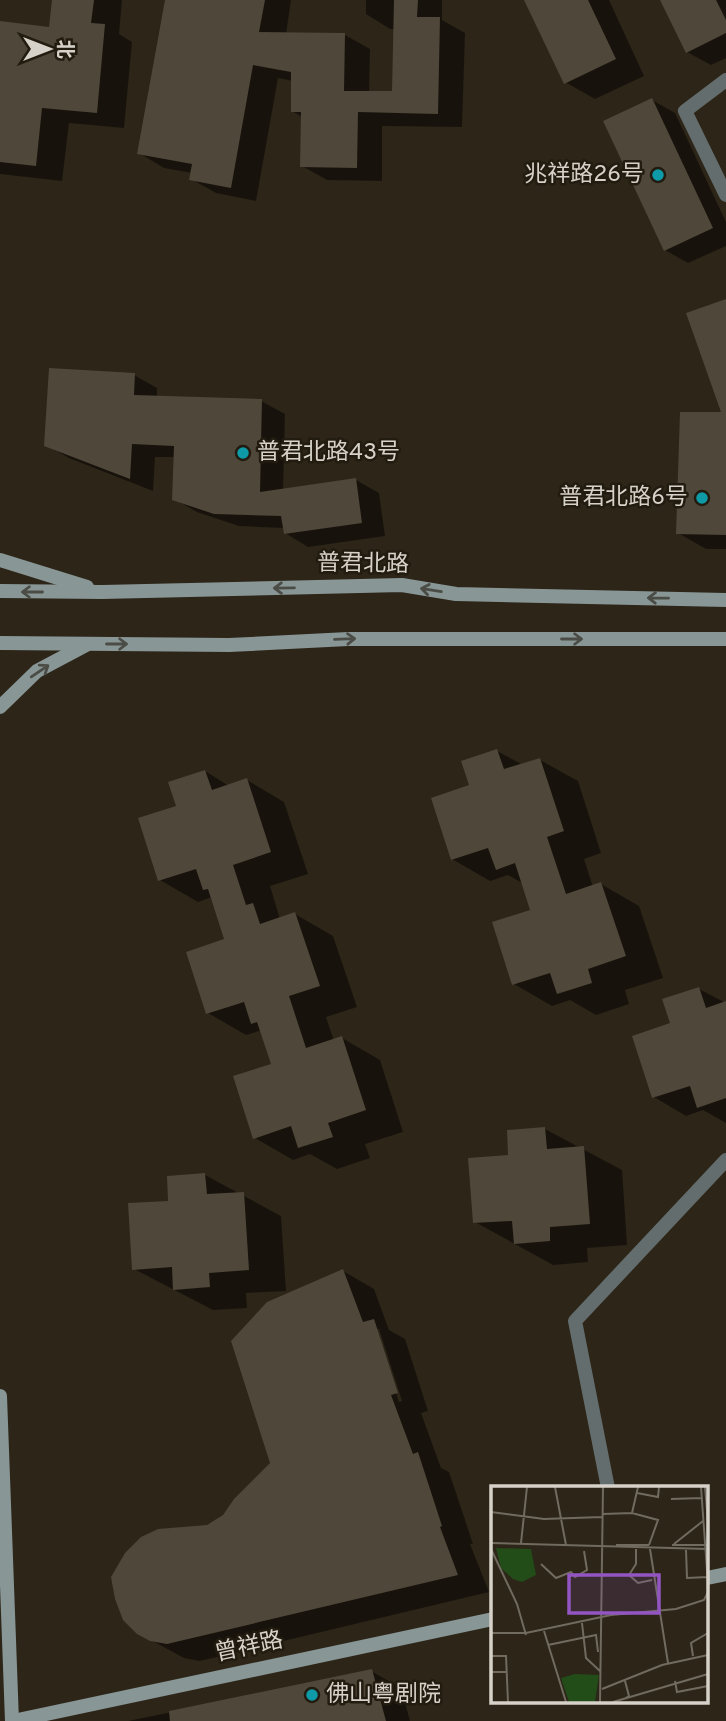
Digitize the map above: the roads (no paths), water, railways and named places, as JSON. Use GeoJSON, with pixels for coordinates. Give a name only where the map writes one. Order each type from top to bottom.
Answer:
{"type":"FeatureCollection","features":[{"type":"Feature","properties":{"kind":"main road"},"geometry":{"type":"LineString","coordinates":[[0,560],[102,592]]}},
{"type":"Feature","properties":{"kind":"main road","name":"普君北路"},"geometry":{"type":"LineString","coordinates":[[0,592],[402,585],[456,594],[726,600]]}},
{"type":"Feature","properties":{"kind":"main road"},"geometry":{"type":"LineString","coordinates":[[0,642],[229,645],[348,639],[726,639]]}},
{"type":"Feature","properties":{"kind":"main road"},"geometry":{"type":"LineString","coordinates":[[0,707],[37,671],[87,644]]}},
{"type":"Feature","properties":{"kind":"main road"},"geometry":{"type":"LineString","coordinates":[[0,1396],[13,1721]]}},
{"type":"Feature","properties":{"kind":"main road"},"geometry":{"type":"LineString","coordinates":[[708,1578],[726,1574]]}},
{"type":"Feature","properties":{"kind":"main road","name":"曾祥路"},"geometry":{"type":"LineString","coordinates":[[13,1721],[491,1619]]}},
{"type":"Feature","properties":{"kind":"street"},"geometry":{"type":"LineString","coordinates":[[726,80],[685,111],[726,195]]}},
{"type":"Feature","properties":{"kind":"street"},"geometry":{"type":"LineString","coordinates":[[608,1486],[575,1321],[726,1160]]}},
{"type":"Feature","properties":{"kind":"place","name":"兆祥路26号"},"geometry":{"type":"Point","coordinates":[658,175]}},
{"type":"Feature","properties":{"kind":"place","name":"普君北路43号"},"geometry":{"type":"Point","coordinates":[243,453]}},
{"type":"Feature","properties":{"kind":"place","name":"普君北路6号"},"geometry":{"type":"Point","coordinates":[702,498]}},
{"type":"Feature","properties":{"kind":"place","name":"佛山粤剧院"},"geometry":{"type":"Point","coordinates":[312,1695]}}]}
